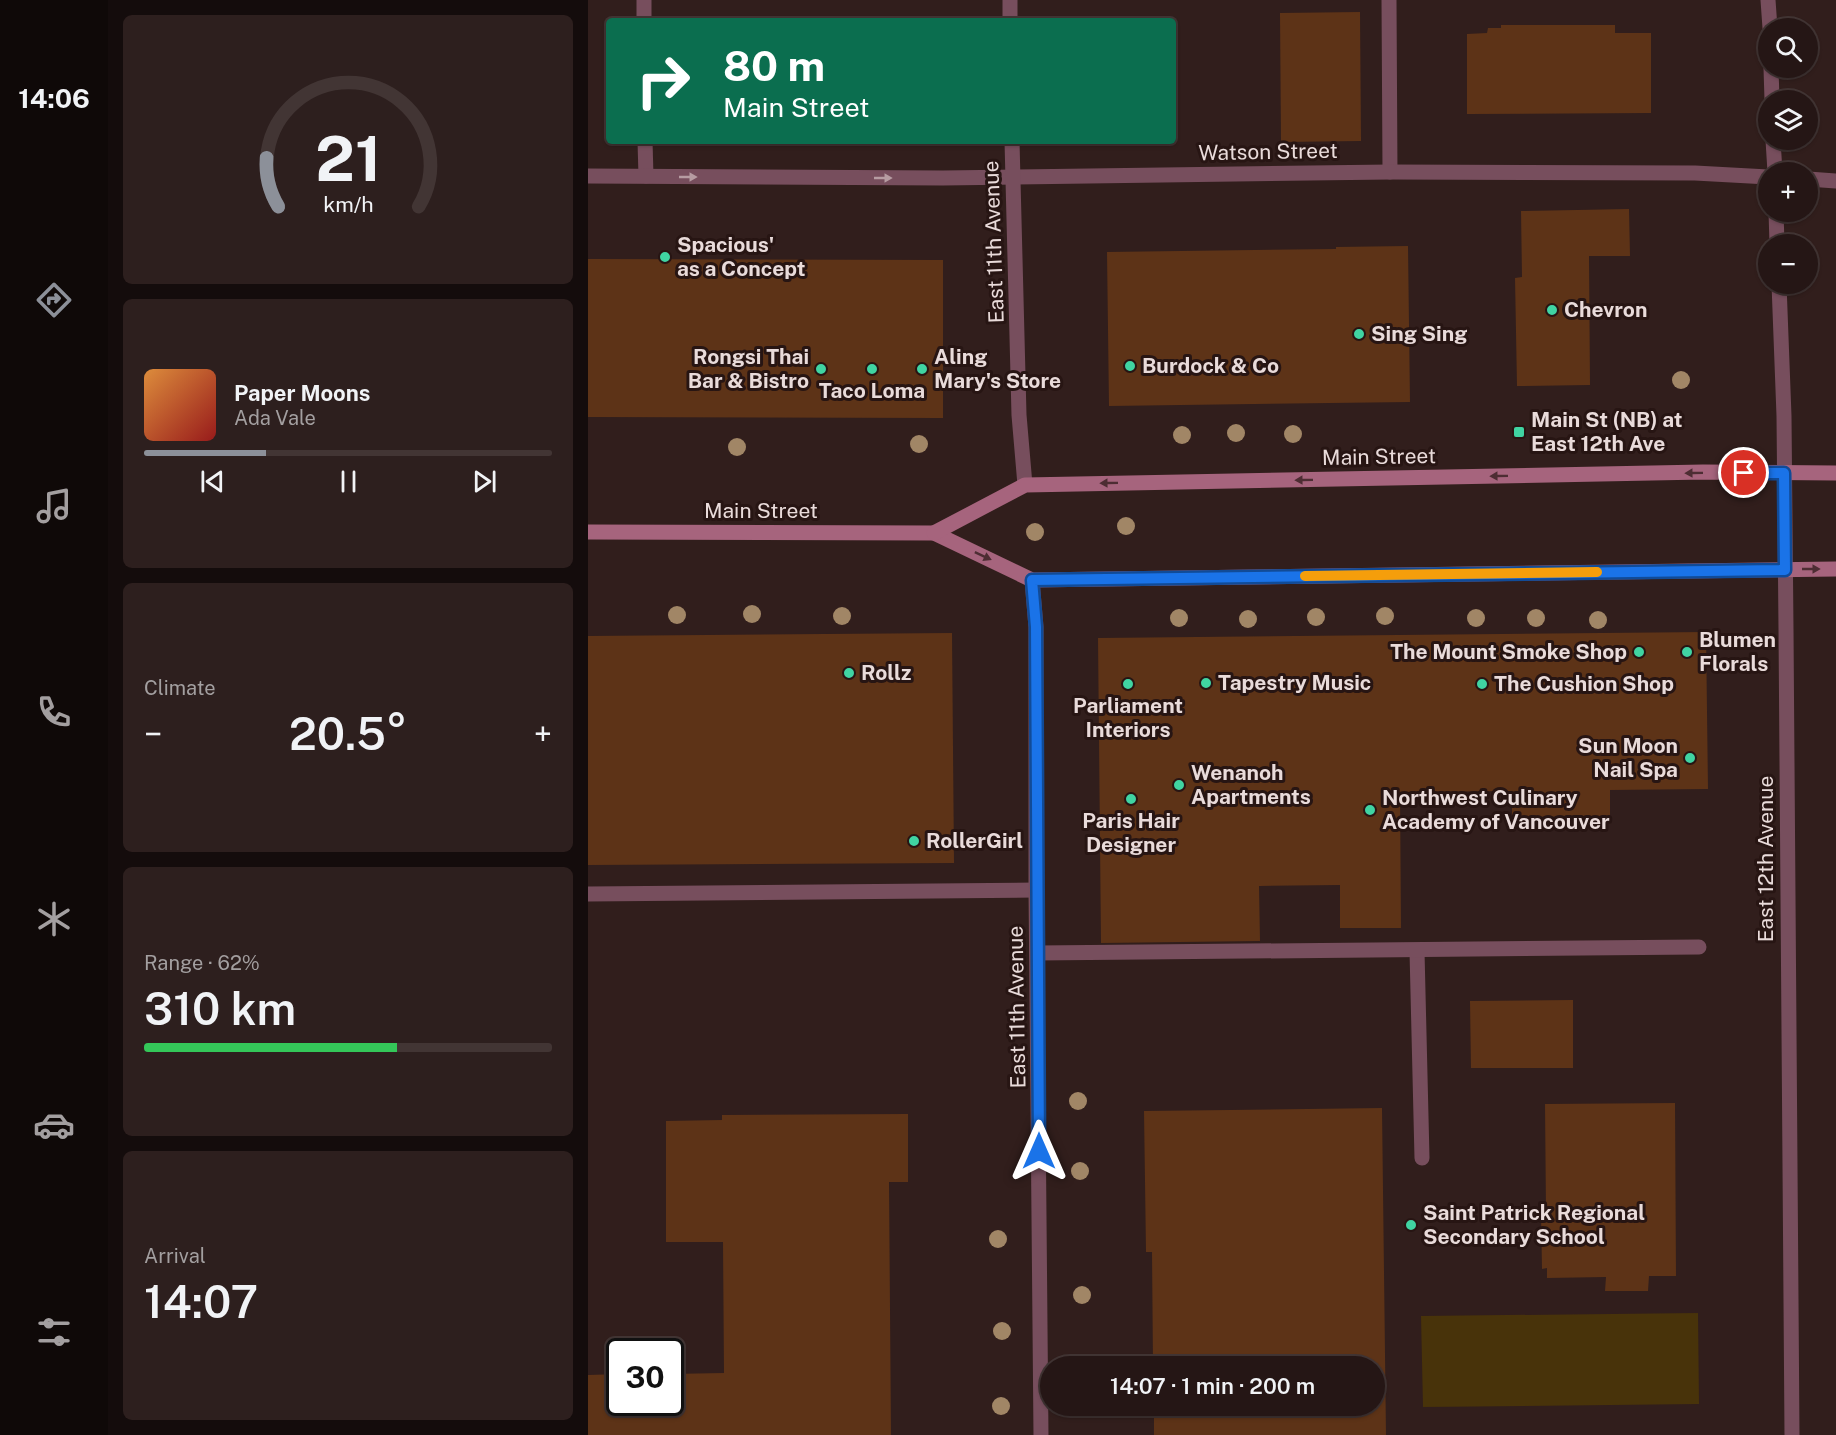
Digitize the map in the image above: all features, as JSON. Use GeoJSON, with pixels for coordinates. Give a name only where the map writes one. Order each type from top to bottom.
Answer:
{"type":"FeatureCollection","features":[{"type":"Feature","properties":{"kind":"main road","name":"Main Street"},"geometry":{"type":"LineString","coordinates":[[934,533],[1025,485],[1691,473],[1836,473]]}},
{"type":"Feature","properties":{"kind":"main road","name":"Main Street"},"geometry":{"type":"LineString","coordinates":[[588,532],[934,533],[1032,580],[1836,569]]}},
{"type":"Feature","properties":{"kind":"street"},"geometry":{"type":"LineString","coordinates":[[644,0],[644,18]]}},
{"type":"Feature","properties":{"kind":"street"},"geometry":{"type":"LineString","coordinates":[[1010,0],[1010,18]]}},
{"type":"Feature","properties":{"kind":"street"},"geometry":{"type":"LineString","coordinates":[[1389,0],[1390,172]]}},
{"type":"Feature","properties":{"kind":"street"},"geometry":{"type":"LineString","coordinates":[[1768,0],[1769,18]]}},
{"type":"Feature","properties":{"kind":"street"},"geometry":{"type":"LineString","coordinates":[[645,144],[646,176]]}},
{"type":"Feature","properties":{"kind":"street","name":"East 11th Avenue"},"geometry":{"type":"LineString","coordinates":[[1012,144],[1019,415],[1025,485]]}},
{"type":"Feature","properties":{"kind":"street","name":"Watson Street"},"geometry":{"type":"LineString","coordinates":[[588,176],[943,178],[1390,172],[1689,173],[1758,176]]}},
{"type":"Feature","properties":{"kind":"street"},"geometry":{"type":"LineString","coordinates":[[1818,180],[1836,181]]}},
{"type":"Feature","properties":{"kind":"street","name":"East 12th Avenue"},"geometry":{"type":"LineString","coordinates":[[1779,294],[1784,473],[1792,1435]]}},
{"type":"Feature","properties":{"kind":"street","name":"East 11th Avenue"},"geometry":{"type":"LineString","coordinates":[[1032,580],[1036,627],[1041,1435]]}},
{"type":"Feature","properties":{"kind":"street"},"geometry":{"type":"LineString","coordinates":[[588,894],[1036,890]]}},
{"type":"Feature","properties":{"kind":"street"},"geometry":{"type":"LineString","coordinates":[[1037,953],[1699,947]]}},
{"type":"Feature","properties":{"kind":"street"},"geometry":{"type":"LineString","coordinates":[[1418,951],[1422,1158]]}},
{"type":"Feature","properties":{"kind":"shaded area"},"geometry":{"type":"Polygon","coordinates":[[[1698,1313],[1699,1404],[1423,1407],[1421,1316],[1698,1313]]]}},
{"type":"Feature","properties":{"kind":"building"},"geometry":{"type":"Polygon","coordinates":[[[1360,12],[1361,141],[1281,142],[1280,13],[1360,12]]]}},
{"type":"Feature","properties":{"kind":"building"},"geometry":{"type":"Polygon","coordinates":[[[1501,25],[1615,25],[1615,33],[1651,33],[1651,113],[1467,114],[1467,34],[1487,33],[1488,28],[1501,28],[1501,25]]]}},
{"type":"Feature","properties":{"kind":"building"},"geometry":{"type":"Polygon","coordinates":[[[1629,209],[1630,256],[1589,256],[1590,385],[1517,386],[1515,278],[1522,277],[1521,211],[1629,209]]]}},
{"type":"Feature","properties":{"kind":"building"},"geometry":{"type":"Polygon","coordinates":[[[1408,246],[1410,402],[1109,406],[1107,252],[1408,246]]]}},
{"type":"Feature","properties":{"kind":"building"},"geometry":{"type":"Polygon","coordinates":[[[588,259],[943,260],[943,418],[588,417],[588,259]]]}},
{"type":"Feature","properties":{"kind":"building"},"geometry":{"type":"Polygon","coordinates":[[[1706,632],[1708,789],[1610,790],[1610,816],[1512,817],[1512,791],[1400,792],[1401,928],[1340,928],[1340,885],[1259,886],[1260,941],[1101,943],[1098,638],[1706,632]]]}},
{"type":"Feature","properties":{"kind":"building"},"geometry":{"type":"Polygon","coordinates":[[[952,633],[954,863],[588,865],[588,636],[952,633]]]}},
{"type":"Feature","properties":{"kind":"building"},"geometry":{"type":"Polygon","coordinates":[[[1573,1000],[1573,1068],[1471,1068],[1470,1001],[1573,1000]]]}},
{"type":"Feature","properties":{"kind":"building"},"geometry":{"type":"Polygon","coordinates":[[[1675,1103],[1676,1276],[1649,1276],[1648,1291],[1605,1291],[1606,1277],[1547,1278],[1547,1268],[1542,1269],[1541,1213],[1546,1213],[1545,1104],[1675,1103]]]}},
{"type":"Feature","properties":{"kind":"building"},"geometry":{"type":"Polygon","coordinates":[[[1382,1108],[1386,1435],[1154,1435],[1154,1416],[1385,1416],[1385,1356],[1153,1356],[1152,1252],[1146,1252],[1144,1111],[1382,1108]]]}},
{"type":"Feature","properties":{"kind":"building"},"geometry":{"type":"Polygon","coordinates":[[[908,1114],[908,1182],[889,1182],[891,1435],[588,1435],[588,1375],[606,1374],[606,1416],[684,1416],[684,1374],[724,1373],[723,1242],[666,1242],[666,1121],[722,1120],[722,1115],[908,1114]]]}},
{"type":"Feature","properties":{"kind":"slow traffic"},"geometry":{"type":"LineString","coordinates":[[1305,576],[1597,572]]}},
{"type":"Feature","properties":{"kind":"place","name":"Spacious' as a Concept"},"geometry":{"type":"Point","coordinates":[665,257]}},
{"type":"Feature","properties":{"kind":"place","name":"Chevron"},"geometry":{"type":"Point","coordinates":[1552,310]}},
{"type":"Feature","properties":{"kind":"place","name":"Sing Sing"},"geometry":{"type":"Point","coordinates":[1359,334]}},
{"type":"Feature","properties":{"kind":"place","name":"Burdock & Co"},"geometry":{"type":"Point","coordinates":[1130,366]}},
{"type":"Feature","properties":{"kind":"place","name":"Rongsi Thai Bar & Bistro"},"geometry":{"type":"Point","coordinates":[821,369]}},
{"type":"Feature","properties":{"kind":"place","name":"Taco Loma"},"geometry":{"type":"Point","coordinates":[872,369]}},
{"type":"Feature","properties":{"kind":"place","name":"Aling Mary's Store"},"geometry":{"type":"Point","coordinates":[922,369]}},
{"type":"Feature","properties":{"kind":"place","name":"Main St (NB) at East 12th Ave"},"geometry":{"type":"Point","coordinates":[1519,432]}},
{"type":"Feature","properties":{"kind":"place","name":"The Mount Smoke Shop"},"geometry":{"type":"Point","coordinates":[1639,652]}},
{"type":"Feature","properties":{"kind":"place","name":"Blumen Florals"},"geometry":{"type":"Point","coordinates":[1687,652]}},
{"type":"Feature","properties":{"kind":"place","name":"Rollz"},"geometry":{"type":"Point","coordinates":[849,673]}},
{"type":"Feature","properties":{"kind":"place","name":"Tapestry Music"},"geometry":{"type":"Point","coordinates":[1206,683]}},
{"type":"Feature","properties":{"kind":"place","name":"Parliament Interiors"},"geometry":{"type":"Point","coordinates":[1128,684]}},
{"type":"Feature","properties":{"kind":"place","name":"The Cushion Shop"},"geometry":{"type":"Point","coordinates":[1482,684]}},
{"type":"Feature","properties":{"kind":"place","name":"Sun Moon Nail Spa"},"geometry":{"type":"Point","coordinates":[1690,758]}},
{"type":"Feature","properties":{"kind":"place","name":"Wenanoh Apartments"},"geometry":{"type":"Point","coordinates":[1179,785]}},
{"type":"Feature","properties":{"kind":"place","name":"Paris Hair Designer"},"geometry":{"type":"Point","coordinates":[1131,799]}},
{"type":"Feature","properties":{"kind":"place","name":"Northwest Culinary Academy of Vancouver"},"geometry":{"type":"Point","coordinates":[1370,810]}},
{"type":"Feature","properties":{"kind":"place","name":"RollerGirl"},"geometry":{"type":"Point","coordinates":[914,841]}},
{"type":"Feature","properties":{"kind":"place","name":"Saint Patrick Regional Secondary School"},"geometry":{"type":"Point","coordinates":[1411,1225]}},
{"type":"Feature","properties":{"kind":"route"},"geometry":{"type":"LineString","coordinates":[[1039,1151],[1036,627],[1032,580],[1785,570],[1784,473],[1744,473]]}}]}
